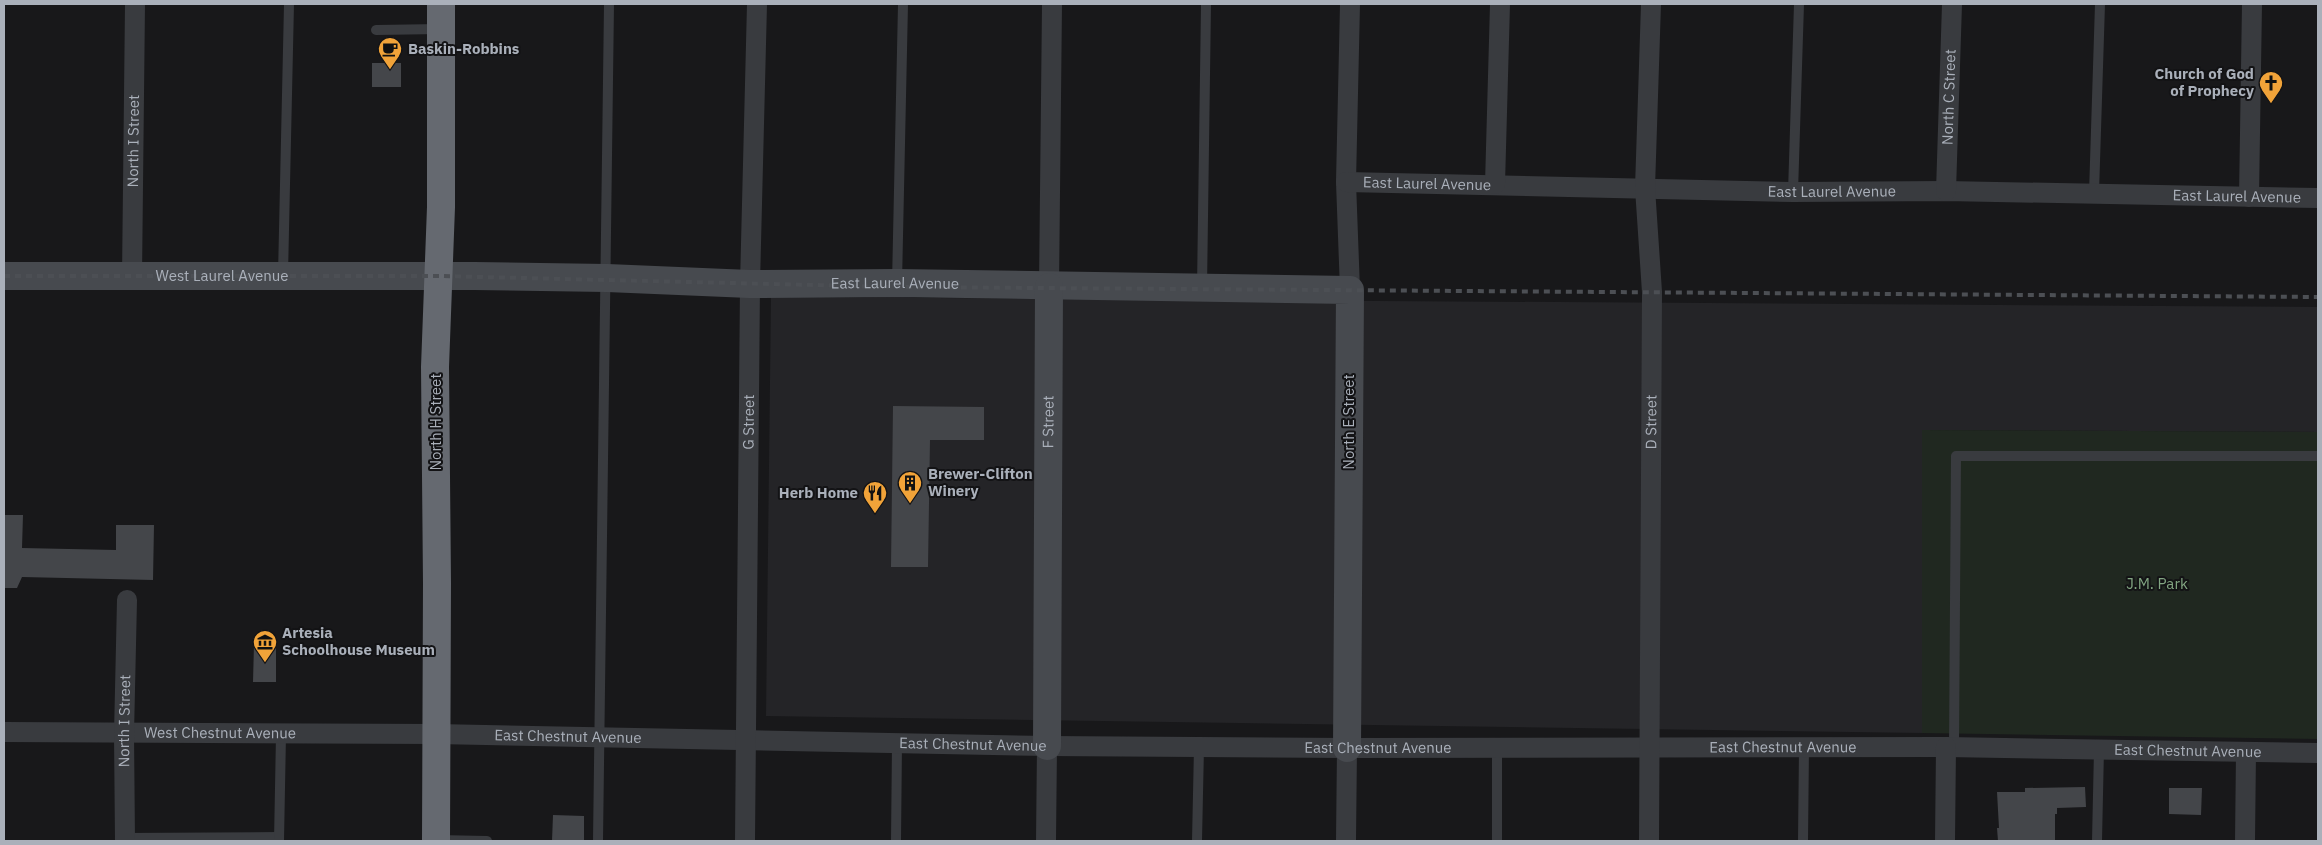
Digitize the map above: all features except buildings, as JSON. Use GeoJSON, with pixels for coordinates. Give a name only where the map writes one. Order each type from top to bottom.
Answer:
{"type":"FeatureCollection","features":[{"type":"Feature","properties":{"kind":"highway","name":"North H Street"},"geometry":{"type":"LineString","coordinates":[[436,841],[435,367],[440,276],[441,16]]}},
{"type":"Feature","properties":{"kind":"street","name":"North I Street"},"geometry":{"type":"LineString","coordinates":[[132,277],[134,4]]}},
{"type":"Feature","properties":{"kind":"street","name":"G Street"},"geometry":{"type":"LineString","coordinates":[[745,841],[750,284],[757,4]]}},
{"type":"Feature","properties":{"kind":"street","name":"F Street"},"geometry":{"type":"LineString","coordinates":[[1046,841],[1052,4]]}},
{"type":"Feature","properties":{"kind":"street","name":"North E Street"},"geometry":{"type":"LineString","coordinates":[[1346,841],[1350,290],[1346,182],[1350,4]]}},
{"type":"Feature","properties":{"kind":"street"},"geometry":{"type":"LineString","coordinates":[[1495,184],[1500,4]]}},
{"type":"Feature","properties":{"kind":"street","name":"D Street"},"geometry":{"type":"LineString","coordinates":[[1649,841],[1652,292],[1645,188],[1651,4]]}},
{"type":"Feature","properties":{"kind":"street","name":"North C Street"},"geometry":{"type":"LineString","coordinates":[[1946,190],[1952,4]]}},
{"type":"Feature","properties":{"kind":"street"},"geometry":{"type":"LineString","coordinates":[[2249,196],[2252,4]]}},
{"type":"Feature","properties":{"kind":"street","name":"East Laurel Avenue"},"geometry":{"type":"LineString","coordinates":[[1346,182],[1793,192],[1946,190],[2318,198]]}},
{"type":"Feature","properties":{"kind":"street","name":"West Laurel Avenue"},"geometry":{"type":"LineString","coordinates":[[4,276],[440,276]]}},
{"type":"Feature","properties":{"kind":"street","name":"East Laurel Avenue"},"geometry":{"type":"LineString","coordinates":[[440,276],[607,278],[750,284],[1350,290]]}},
{"type":"Feature","properties":{"kind":"street","name":"North I Street"},"geometry":{"type":"LineString","coordinates":[[125,840],[124,734],[127,600]]}},
{"type":"Feature","properties":{"kind":"street","name":"West Chestnut Avenue"},"geometry":{"type":"LineString","coordinates":[[4,732],[281,735],[436,734]]}},
{"type":"Feature","properties":{"kind":"street","name":"East Chestnut Avenue"},"geometry":{"type":"LineString","coordinates":[[436,734],[1047,746],[1347,748],[1950,747],[2318,753]]}},
{"type":"Feature","properties":{"kind":"street"},"geometry":{"type":"LineString","coordinates":[[1945,841],[1950,747]]}},
{"type":"Feature","properties":{"kind":"street"},"geometry":{"type":"LineString","coordinates":[[2245,841],[2246,752]]}},
{"type":"Feature","properties":{"kind":"lane"},"geometry":{"type":"LineString","coordinates":[[284,276],[289,4]]}},
{"type":"Feature","properties":{"kind":"lane"},"geometry":{"type":"LineString","coordinates":[[598,841],[607,278],[609,4]]}},
{"type":"Feature","properties":{"kind":"lane"},"geometry":{"type":"LineString","coordinates":[[897,285],[903,4]]}},
{"type":"Feature","properties":{"kind":"lane"},"geometry":{"type":"LineString","coordinates":[[1202,288],[1206,4]]}},
{"type":"Feature","properties":{"kind":"lane"},"geometry":{"type":"LineString","coordinates":[[1793,192],[1799,4]]}},
{"type":"Feature","properties":{"kind":"lane"},"geometry":{"type":"LineString","coordinates":[[2094,193],[2100,4]]}},
{"type":"Feature","properties":{"kind":"lane"},"geometry":{"type":"LineString","coordinates":[[376,30],[441,16]]}},
{"type":"Feature","properties":{"kind":"lane"},"geometry":{"type":"LineString","coordinates":[[1950,747],[1956,456],[2318,456]]}},
{"type":"Feature","properties":{"kind":"lane"},"geometry":{"type":"LineString","coordinates":[[125,840],[279,839],[281,735]]}},
{"type":"Feature","properties":{"kind":"lane"},"geometry":{"type":"LineString","coordinates":[[896,841],[897,743]]}},
{"type":"Feature","properties":{"kind":"lane"},"geometry":{"type":"LineString","coordinates":[[1197,841],[1199,747]]}},
{"type":"Feature","properties":{"kind":"lane"},"geometry":{"type":"LineString","coordinates":[[1497,747],[1497,841]]}},
{"type":"Feature","properties":{"kind":"lane"},"geometry":{"type":"LineString","coordinates":[[1803,841],[1804,747]]}},
{"type":"Feature","properties":{"kind":"lane"},"geometry":{"type":"LineString","coordinates":[[2097,841],[2099,749]]}},
{"type":"Feature","properties":{"kind":"lane"},"geometry":{"type":"LineString","coordinates":[[436,841],[488,841]]}},
{"type":"Feature","properties":{"kind":"shaded area"},"geometry":{"type":"Polygon","coordinates":[[[771,297],[2318,307],[2318,432],[1922,430],[1922,733],[766,716],[771,297]]]}},
{"type":"Feature","properties":{"kind":"green space","name":"J.M. Park"},"geometry":{"type":"Polygon","coordinates":[[[1922,430],[2318,432],[2318,739],[1922,733],[1922,430]]]}},
{"type":"Feature","properties":{"kind":"railway"},"geometry":{"type":"LineString","coordinates":[[4,276],[440,276],[897,287],[2318,297]]}},
{"type":"Feature","properties":{"kind":"place","name":"Baskin-Robbins"},"geometry":{"type":"Point","coordinates":[390,70]}},
{"type":"Feature","properties":{"kind":"place","name":"Church of God of Prophecy"},"geometry":{"type":"Point","coordinates":[2271,104]}},
{"type":"Feature","properties":{"kind":"place","name":"Brewer-Clifton Winery"},"geometry":{"type":"Point","coordinates":[910,504]}},
{"type":"Feature","properties":{"kind":"place","name":"Herb Home"},"geometry":{"type":"Point","coordinates":[875,514]}},
{"type":"Feature","properties":{"kind":"place","name":"Artesia Schoolhouse Museum"},"geometry":{"type":"Point","coordinates":[265,663]}}]}
